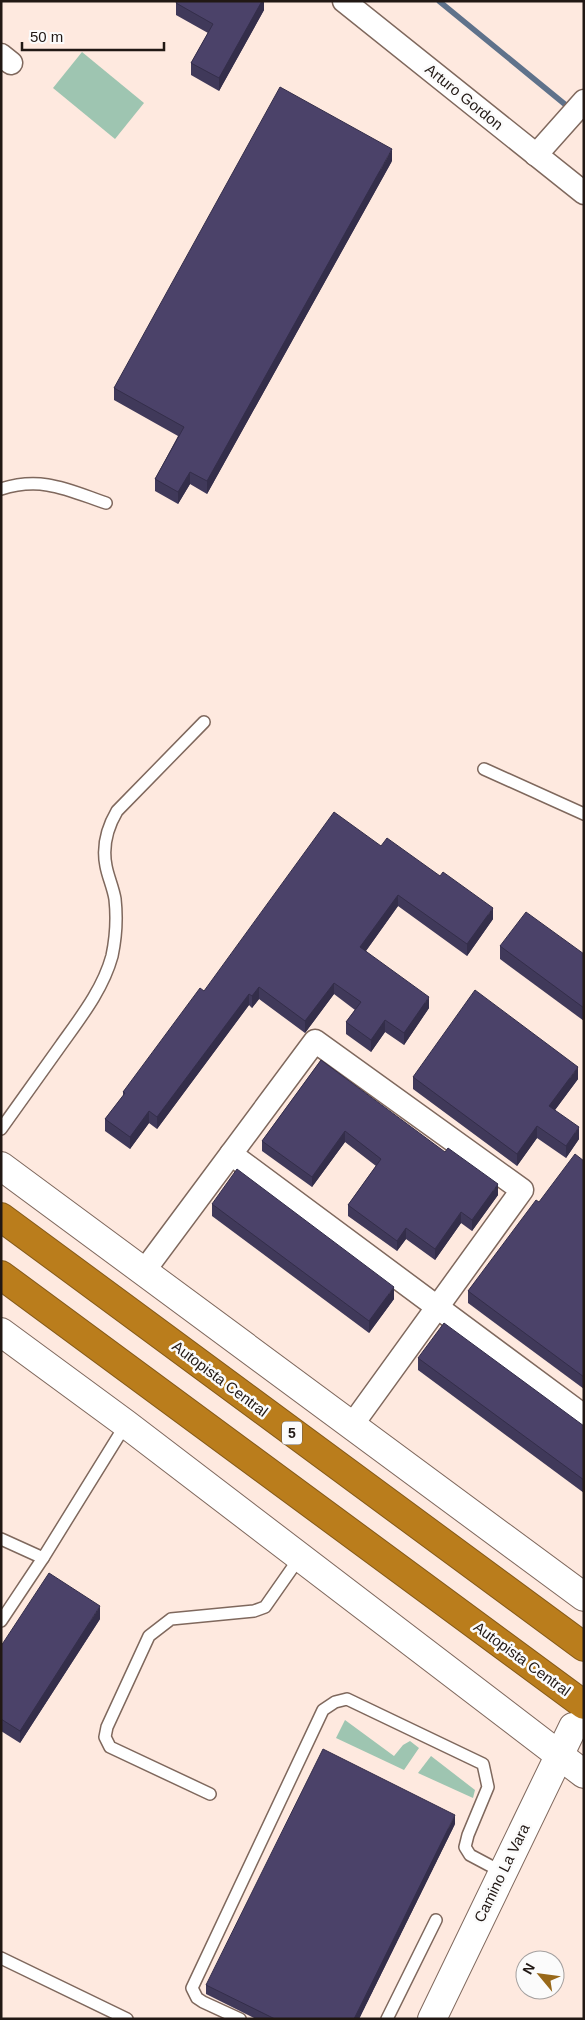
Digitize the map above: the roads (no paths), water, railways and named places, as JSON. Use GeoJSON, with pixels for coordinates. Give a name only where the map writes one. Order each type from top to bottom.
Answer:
{"type":"FeatureCollection","features":[{"type":"Feature","properties":{"kind":"highway","name":"Autopista Central"},"geometry":{"type":"LineString","coordinates":[[1,1217],[584,1647]]}},
{"type":"Feature","properties":{"kind":"highway","name":"Autopista Central"},"geometry":{"type":"LineString","coordinates":[[1,1275],[578,1716]]}},
{"type":"Feature","properties":{"kind":"street","name":"Arturo Gordon"},"geometry":{"type":"LineString","coordinates":[[344,1],[584,193]]}},
{"type":"Feature","properties":{"kind":"street"},"geometry":{"type":"LineString","coordinates":[[536,155],[584,101]]}},
{"type":"Feature","properties":{"kind":"street"},"geometry":{"type":"LineString","coordinates":[[144,1271],[315,1041],[522,1190],[352,1425]]}},
{"type":"Feature","properties":{"kind":"street"},"geometry":{"type":"LineString","coordinates":[[231,1154],[584,1416]]}},
{"type":"Feature","properties":{"kind":"street"},"geometry":{"type":"LineString","coordinates":[[1,1166],[578,1590]]}},
{"type":"Feature","properties":{"kind":"street"},"geometry":{"type":"LineString","coordinates":[[1,1332],[126,1424],[584,1774]]}},
{"type":"Feature","properties":{"kind":"street","name":"Camino La Vara"},"geometry":{"type":"LineString","coordinates":[[432,2019],[578,1716]]}},
{"type":"Feature","properties":{"kind":"lane"},"geometry":{"type":"LineString","coordinates":[[1,489],[28,483],[46,483],[106,503]]}},
{"type":"Feature","properties":{"kind":"lane"},"geometry":{"type":"LineString","coordinates":[[1,1129],[84,1012],[105,976],[114,942],[116,917],[115,899],[105,853],[105,842],[112,821],[117,811],[204,722]]}},
{"type":"Feature","properties":{"kind":"lane"},"geometry":{"type":"LineString","coordinates":[[484,769],[584,814]]}},
{"type":"Feature","properties":{"kind":"lane"},"geometry":{"type":"LineString","coordinates":[[1,1622],[126,1424]]}},
{"type":"Feature","properties":{"kind":"lane"},"geometry":{"type":"LineString","coordinates":[[1,1539],[43,1558]]}},
{"type":"Feature","properties":{"kind":"lane"},"geometry":{"type":"LineString","coordinates":[[210,1794],[110,1747],[105,1738],[107,1728],[149,1636],[171,1619],[254,1611],[265,1607],[300,1557]]}},
{"type":"Feature","properties":{"kind":"lane"},"geometry":{"type":"LineString","coordinates":[[240,2019],[203,2002],[197,1998],[192,1988],[323,1710],[336,1702],[346,1699],[483,1764],[488,1787],[468,1835],[466,1847],[470,1855],[502,1872]]}},
{"type":"Feature","properties":{"kind":"lane"},"geometry":{"type":"LineString","coordinates":[[388,2019],[436,1920]]}},
{"type":"Feature","properties":{"kind":"lane"},"geometry":{"type":"LineString","coordinates":[[1,1958],[128,2019]]}},
{"type":"Feature","properties":{"kind":"waterway"},"geometry":{"type":"LineString","coordinates":[[439,1],[567,106]]}}]}
